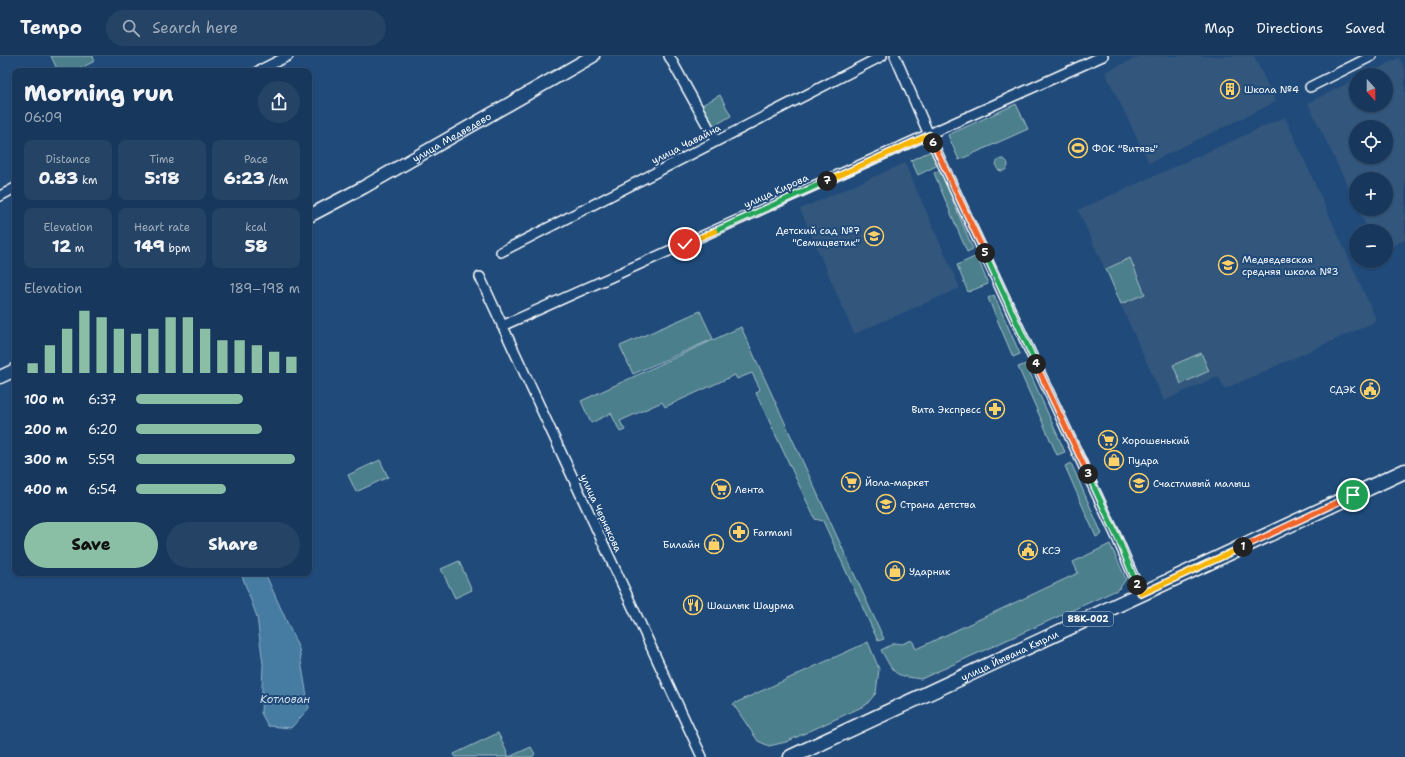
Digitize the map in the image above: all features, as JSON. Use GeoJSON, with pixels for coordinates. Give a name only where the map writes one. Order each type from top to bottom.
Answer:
{"type":"FeatureCollection","features":[{"type":"Feature","properties":{"kind":"main road","name":"улица Йывана Кырли"},"geometry":{"type":"LineString","coordinates":[[791,757],[1405,471]]}},
{"type":"Feature","properties":{"kind":"street"},"geometry":{"type":"LineString","coordinates":[[264,68],[288,56]]}},
{"type":"Feature","properties":{"kind":"street","name":"улица Медведево"},"geometry":{"type":"LineString","coordinates":[[312,214],[364,187],[593,56]]}},
{"type":"Feature","properties":{"kind":"street"},"geometry":{"type":"LineString","coordinates":[[669,56],[716,141]]}},
{"type":"Feature","properties":{"kind":"street","name":"улица Чавайна"},"geometry":{"type":"LineString","coordinates":[[501,252],[882,56]]}},
{"type":"Feature","properties":{"kind":"street"},"geometry":{"type":"LineString","coordinates":[[895,56],[929,135],[1118,538],[1141,594]]}},
{"type":"Feature","properties":{"kind":"street","name":"улица Кирова"},"geometry":{"type":"LineString","coordinates":[[502,326],[1103,56]]}},
{"type":"Feature","properties":{"kind":"street"},"geometry":{"type":"LineString","coordinates":[[1310,87],[1372,56]]}},
{"type":"Feature","properties":{"kind":"street"},"geometry":{"type":"LineString","coordinates":[[0,196],[12,190]]}},
{"type":"Feature","properties":{"kind":"street","name":"улица Чернякова"},"geometry":{"type":"LineString","coordinates":[[480,278],[702,757]]}},
{"type":"Feature","properties":{"kind":"street"},"geometry":{"type":"LineString","coordinates":[[0,377],[12,371]]}},
{"type":"Feature","properties":{"kind":"shaded area"},"geometry":{"type":"Polygon","coordinates":[[[1140,56],[1254,56],[1276,102],[1149,163],[1105,72],[1140,56]]]}},
{"type":"Feature","properties":{"kind":"shaded area"},"geometry":{"type":"Polygon","coordinates":[[[1399,58],[1405,69],[1405,240],[1393,246],[1393,224],[1365,224],[1361,216],[1393,216],[1393,172],[1349,172],[1349,189],[1308,103],[1349,82],[1349,112],[1393,112],[1393,68],[1379,68],[1399,58]]]}},
{"type":"Feature","properties":{"kind":"shaded area","name":"Медведевская средняя школа №3"},"geometry":{"type":"Polygon","coordinates":[[[1285,117],[1349,259],[1349,268],[1353,268],[1377,321],[1225,389],[1218,376],[1164,401],[1078,210],[1285,117]]]}},
{"type":"Feature","properties":{"kind":"shaded area","name":"Детский сад №7 \"Семицветик\""},"geometry":{"type":"Polygon","coordinates":[[[905,163],[960,288],[854,334],[800,209],[905,163]]]}},
{"type":"Feature","properties":{"kind":"green space"},"geometry":{"type":"Polygon","coordinates":[[[51,56],[93,56],[94,59],[93,62],[80,68],[57,68],[51,56]]]}},
{"type":"Feature","properties":{"kind":"green space"},"geometry":{"type":"Polygon","coordinates":[[[720,95],[731,116],[714,126],[702,105],[720,95]]]}},
{"type":"Feature","properties":{"kind":"green space"},"geometry":{"type":"Polygon","coordinates":[[[1016,104],[1028,129],[959,160],[948,135],[1016,104]]]}},
{"type":"Feature","properties":{"kind":"green space"},"geometry":{"type":"Polygon","coordinates":[[[931,151],[938,165],[918,175],[911,160],[931,151]]]}},
{"type":"Feature","properties":{"kind":"green space"},"geometry":{"type":"Polygon","coordinates":[[[1004,159],[1007,160],[1007,170],[1000,171],[997,170],[996,163],[997,160],[1004,159]]]}},
{"type":"Feature","properties":{"kind":"green space"},"geometry":{"type":"Polygon","coordinates":[[[940,170],[973,249],[967,252],[934,173],[940,170]]]}},
{"type":"Feature","properties":{"kind":"green space"},"geometry":{"type":"Polygon","coordinates":[[[977,256],[988,284],[968,292],[957,265],[977,256]]]}},
{"type":"Feature","properties":{"kind":"green space"},"geometry":{"type":"Polygon","coordinates":[[[1130,258],[1145,294],[1121,304],[1106,269],[1130,258]]]}},
{"type":"Feature","properties":{"kind":"green space"},"geometry":{"type":"Polygon","coordinates":[[[994,295],[1020,354],[1013,357],[988,298],[994,295]]]}},
{"type":"Feature","properties":{"kind":"green space"},"geometry":{"type":"Polygon","coordinates":[[[700,311],[713,339],[633,374],[620,346],[700,311]]]}},
{"type":"Feature","properties":{"kind":"green space"},"geometry":{"type":"Polygon","coordinates":[[[741,327],[884,639],[878,641],[823,521],[815,519],[756,393],[760,389],[752,373],[737,379],[735,375],[665,407],[662,402],[620,421],[625,430],[620,432],[611,413],[591,423],[581,401],[741,327]]]}},
{"type":"Feature","properties":{"kind":"green space"},"geometry":{"type":"Polygon","coordinates":[[[1201,353],[1209,371],[1181,384],[1173,365],[1201,353]]]}},
{"type":"Feature","properties":{"kind":"green space"},"geometry":{"type":"Polygon","coordinates":[[[1026,364],[1065,452],[1057,455],[1018,367],[1026,364]]]}},
{"type":"Feature","properties":{"kind":"green space"},"geometry":{"type":"Polygon","coordinates":[[[380,460],[388,477],[356,492],[348,475],[380,460]]]}},
{"type":"Feature","properties":{"kind":"green space"},"geometry":{"type":"Polygon","coordinates":[[[1071,463],[1102,534],[1096,537],[1065,466],[1071,463]]]}},
{"type":"Feature","properties":{"kind":"green space"},"geometry":{"type":"Polygon","coordinates":[[[1110,544],[1126,579],[1119,589],[921,679],[899,675],[889,665],[881,650],[895,643],[902,644],[912,640],[916,649],[1078,573],[1073,562],[1110,544]]]}},
{"type":"Feature","properties":{"kind":"green space"},"geometry":{"type":"Polygon","coordinates":[[[459,561],[472,590],[455,598],[441,569],[459,561]]]}},
{"type":"Feature","properties":{"kind":"green space"},"geometry":{"type":"Polygon","coordinates":[[[868,642],[879,669],[876,693],[866,705],[786,742],[769,746],[758,741],[733,704],[868,642]]]}},
{"type":"Feature","properties":{"kind":"green space"},"geometry":{"type":"Polygon","coordinates":[[[498,733],[509,757],[455,757],[454,754],[498,733]]]}},
{"type":"Feature","properties":{"kind":"green space"},"geometry":{"type":"Polygon","coordinates":[[[531,747],[535,754],[533,757],[509,757],[531,747]]]}},
{"type":"Feature","properties":{"kind":"water","name":"Котлован"},"geometry":{"type":"Polygon","coordinates":[[[242,576],[266,576],[299,649],[309,708],[291,728],[268,726],[261,713],[263,664],[257,617],[242,576]]]}},
{"type":"Feature","properties":{"kind":"place","name":"Школа №4"},"geometry":{"type":"Point","coordinates":[1230,89]}},
{"type":"Feature","properties":{"kind":"place","name":"ФОК \"Витязь\""},"geometry":{"type":"Point","coordinates":[1078,148]}},
{"type":"Feature","properties":{"kind":"place","name":"Детский сад №7 \"Семицветик\""},"geometry":{"type":"Point","coordinates":[874,236]}},
{"type":"Feature","properties":{"kind":"place","name":"Медведевская средняя школа №3"},"geometry":{"type":"Point","coordinates":[1228,265]}},
{"type":"Feature","properties":{"kind":"place","name":"СДЭК"},"geometry":{"type":"Point","coordinates":[1370,389]}},
{"type":"Feature","properties":{"kind":"place","name":"Вита Экспресс"},"geometry":{"type":"Point","coordinates":[995,409]}},
{"type":"Feature","properties":{"kind":"place","name":"Хорошенький"},"geometry":{"type":"Point","coordinates":[1108,440]}},
{"type":"Feature","properties":{"kind":"place","name":"Пудра"},"geometry":{"type":"Point","coordinates":[1114,460]}},
{"type":"Feature","properties":{"kind":"place","name":"Йола-маркет"},"geometry":{"type":"Point","coordinates":[851,482]}},
{"type":"Feature","properties":{"kind":"place","name":"Счастливый малыш"},"geometry":{"type":"Point","coordinates":[1139,483]}},
{"type":"Feature","properties":{"kind":"place","name":"Лента"},"geometry":{"type":"Point","coordinates":[721,489]}},
{"type":"Feature","properties":{"kind":"place","name":"Страна детства"},"geometry":{"type":"Point","coordinates":[886,504]}},
{"type":"Feature","properties":{"kind":"place","name":"Farmani"},"geometry":{"type":"Point","coordinates":[739,532]}},
{"type":"Feature","properties":{"kind":"place","name":"Билайн"},"geometry":{"type":"Point","coordinates":[714,544]}},
{"type":"Feature","properties":{"kind":"place","name":"КСЭ"},"geometry":{"type":"Point","coordinates":[1028,550]}},
{"type":"Feature","properties":{"kind":"place","name":"Ударник"},"geometry":{"type":"Point","coordinates":[895,571]}},
{"type":"Feature","properties":{"kind":"place","name":"Шашлык Шаурма"},"geometry":{"type":"Point","coordinates":[693,605]}},
{"type":"Feature","properties":{"kind":"route"},"geometry":{"type":"LineString","coordinates":[[685,244],[929,135],[1118,538],[1141,594],[1353,495]]}}]}
